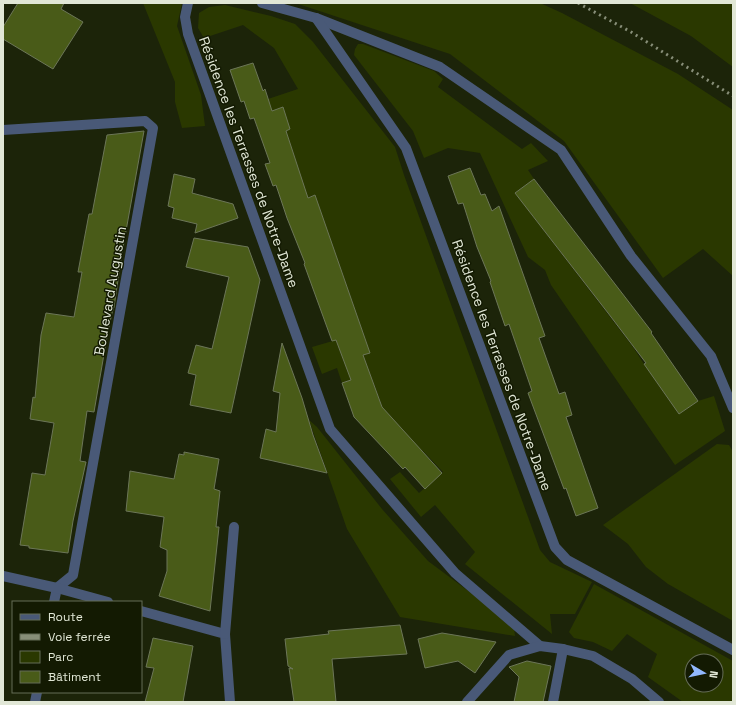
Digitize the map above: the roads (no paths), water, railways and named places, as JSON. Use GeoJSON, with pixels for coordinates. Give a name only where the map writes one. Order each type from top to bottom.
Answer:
{"type":"FeatureCollection","features":[{"type":"Feature","properties":{"kind":"street","name":"Résidence les Terrasses de Notre-Dame"},"geometry":{"type":"LineString","coordinates":[[188,3],[185,17],[188,34],[330,429],[454,573],[540,646]]}},
{"type":"Feature","properties":{"kind":"street"},"geometry":{"type":"LineString","coordinates":[[262,3],[316,18],[440,67],[561,150],[631,256],[711,356],[733,408]]}},
{"type":"Feature","properties":{"kind":"street","name":"Résidence les Terrasses de Notre-Dame"},"geometry":{"type":"LineString","coordinates":[[316,18],[406,148],[555,547],[567,560],[733,650]]}},
{"type":"Feature","properties":{"kind":"street","name":"Boulevard Augustin"},"geometry":{"type":"LineString","coordinates":[[3,130],[145,121],[153,128],[73,575],[57,588]]}},
{"type":"Feature","properties":{"kind":"street"},"geometry":{"type":"LineString","coordinates":[[230,702],[225,634],[234,527]]}},
{"type":"Feature","properties":{"kind":"street"},"geometry":{"type":"LineString","coordinates":[[3,576],[57,588],[104,601]]}},
{"type":"Feature","properties":{"kind":"street"},"geometry":{"type":"LineString","coordinates":[[54,601],[57,588]]}},
{"type":"Feature","properties":{"kind":"street"},"geometry":{"type":"LineString","coordinates":[[142,611],[225,634]]}},
{"type":"Feature","properties":{"kind":"street"},"geometry":{"type":"LineString","coordinates":[[467,702],[509,655],[540,646],[593,656],[632,679],[659,702]]}},
{"type":"Feature","properties":{"kind":"street"},"geometry":{"type":"LineString","coordinates":[[554,702],[563,650]]}},
{"type":"Feature","properties":{"kind":"railway"},"geometry":{"type":"LineString","coordinates":[[578,3],[631,32],[733,96]]}}]}
